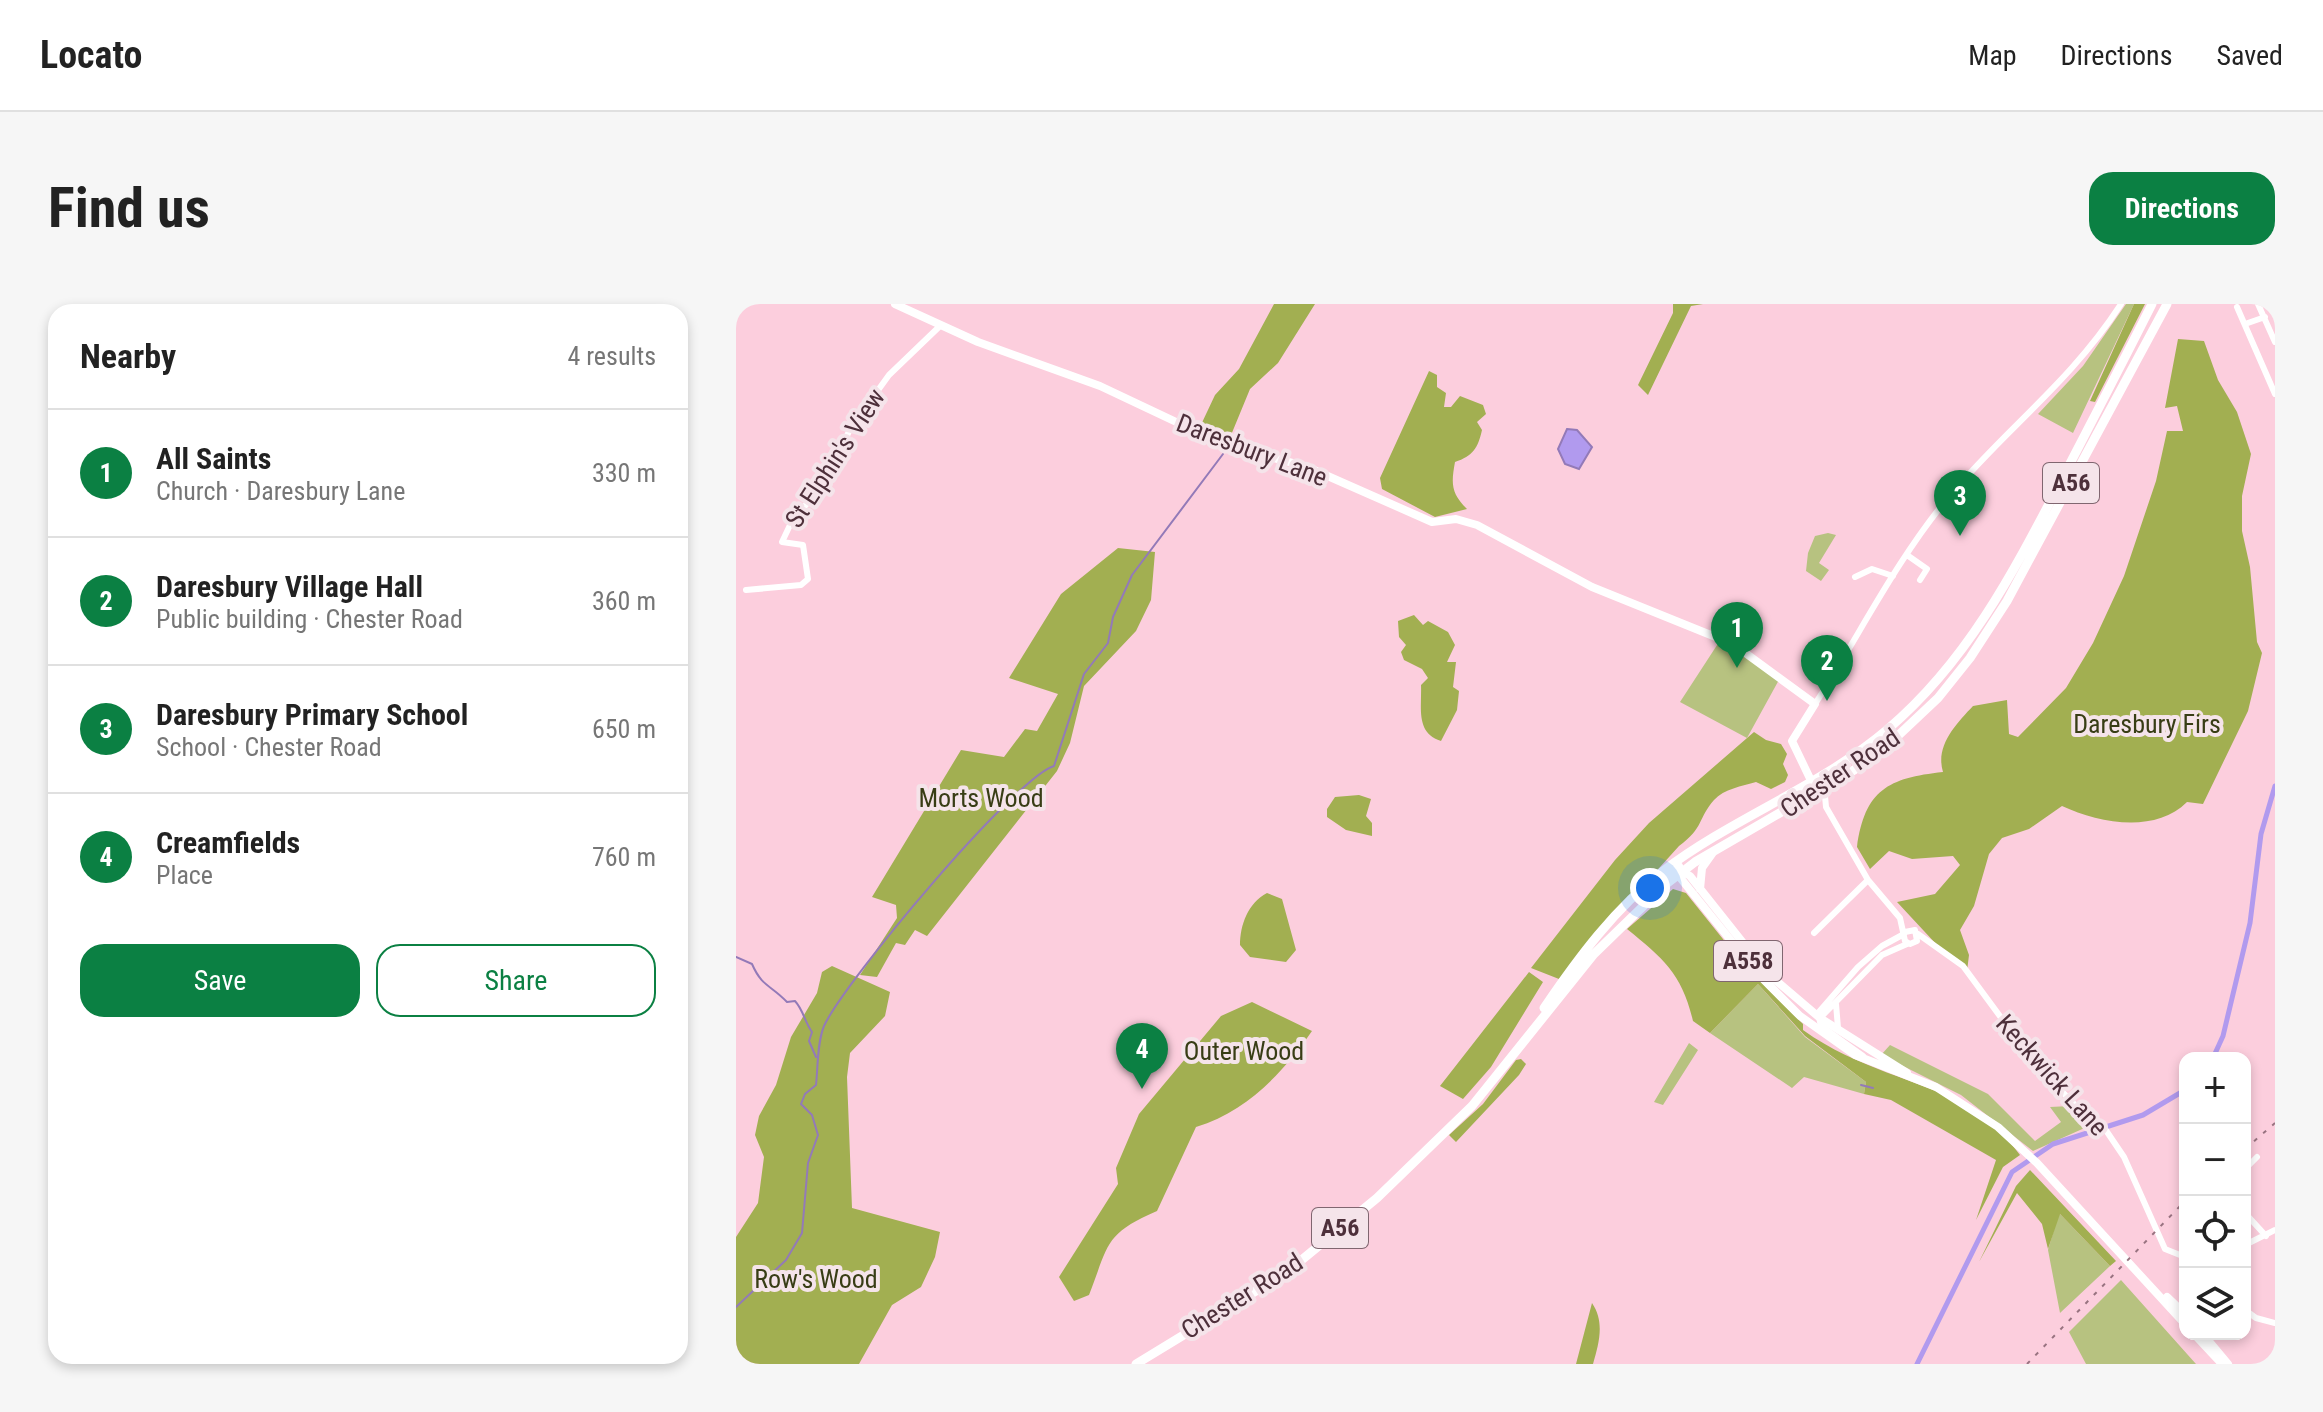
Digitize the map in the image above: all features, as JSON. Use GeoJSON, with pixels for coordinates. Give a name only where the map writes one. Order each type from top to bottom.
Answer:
{"type":"FeatureCollection","features":[{"type":"Feature","properties":{"kind":"highway","name":"Chester Road"},"geometry":{"type":"LineString","coordinates":[[1514,1054],[1584,951],[1664,871],[1812,783],[1888,729],[1931,688],[1970,640],[2014,570],[2145,317],[2155,304]]}},
{"type":"Feature","properties":{"kind":"highway","name":"Chester Road"},"geometry":{"type":"LineString","coordinates":[[1136,1364],[1291,1269],[1432,1146],[1472,1106],[1594,954],[1680,871],[1821,795],[1912,724],[1970,658],[2013,589],[2167,304]]}},
{"type":"Feature","properties":{"kind":"main road","name":"Daresbury Lane"},"geometry":{"type":"LineString","coordinates":[[895,304],[994,348],[1100,386],[1227,446],[1305,466],[1356,492],[1432,522],[1456,519],[1477,525],[1592,587],[1733,644],[1815,704]]}},
{"type":"Feature","properties":{"kind":"main road","name":"Chester Road"},"geometry":{"type":"LineString","coordinates":[[1812,783],[1792,741],[1815,704]]}},
{"type":"Feature","properties":{"kind":"main road"},"geometry":{"type":"LineString","coordinates":[[1812,783],[1821,795]]}},
{"type":"Feature","properties":{"kind":"main road"},"geometry":{"type":"LineString","coordinates":[[1699,894],[1703,864],[1718,849]]}},
{"type":"Feature","properties":{"kind":"main road","name":"A56"},"geometry":{"type":"LineString","coordinates":[[1639,896],[1680,871],[1685,857]]}},
{"type":"Feature","properties":{"kind":"main road","name":"A558"},"geometry":{"type":"LineString","coordinates":[[1680,871],[1756,960],[1818,1017],[1916,1079],[1973,1108],[2025,1151],[2179,1313]]}},
{"type":"Feature","properties":{"kind":"main road","name":"A558"},"geometry":{"type":"LineString","coordinates":[[1665,885],[1679,885],[1699,894],[1757,973],[1831,1041],[1872,1063],[1916,1079]]}},
{"type":"Feature","properties":{"kind":"main road"},"geometry":{"type":"LineString","coordinates":[[2203,1340],[2222,1364]]}},
{"type":"Feature","properties":{"kind":"main road"},"geometry":{"type":"LineString","coordinates":[[2204,1340],[2228,1364]]}},
{"type":"Feature","properties":{"kind":"street","name":"Chester Road"},"geometry":{"type":"LineString","coordinates":[[1815,704],[1893,576],[1949,497],[2080,362],[2121,304]]}},
{"type":"Feature","properties":{"kind":"street"},"geometry":{"type":"LineString","coordinates":[[2258,304],[2275,342]]}},
{"type":"Feature","properties":{"kind":"street"},"geometry":{"type":"LineString","coordinates":[[2237,307],[2275,394]]}},
{"type":"Feature","properties":{"kind":"street"},"geometry":{"type":"LineString","coordinates":[[2245,324],[2265,317]]}},
{"type":"Feature","properties":{"kind":"street","name":"St Elphin's View"},"geometry":{"type":"LineString","coordinates":[[746,590],[801,585],[808,579],[803,545],[782,542],[791,523],[828,478],[850,429],[889,375],[941,325]]}},
{"type":"Feature","properties":{"kind":"street"},"geometry":{"type":"LineString","coordinates":[[1907,555],[1927,569]]}},
{"type":"Feature","properties":{"kind":"street"},"geometry":{"type":"LineString","coordinates":[[1920,580],[1932,562]]}},
{"type":"Feature","properties":{"kind":"street"},"geometry":{"type":"LineString","coordinates":[[1855,577],[1872,569],[1893,576]]}},
{"type":"Feature","properties":{"kind":"street"},"geometry":{"type":"LineString","coordinates":[[1821,795],[1868,880],[1903,924],[1906,942],[1914,943]]}},
{"type":"Feature","properties":{"kind":"street"},"geometry":{"type":"LineString","coordinates":[[1814,933],[1820,921],[1868,880]]}},
{"type":"Feature","properties":{"kind":"street"},"geometry":{"type":"LineString","coordinates":[[1818,1017],[1828,999],[1882,946],[1906,932]]}},
{"type":"Feature","properties":{"kind":"street","name":"Keckwick Lane"},"geometry":{"type":"LineString","coordinates":[[1906,932],[1918,934],[1963,966],[2033,1061],[2074,1104],[2101,1123],[2124,1157],[2161,1240],[2173,1255],[2179,1256]]}},
{"type":"Feature","properties":{"kind":"street"},"geometry":{"type":"LineString","coordinates":[[1914,943],[1918,934]]}},
{"type":"Feature","properties":{"kind":"street"},"geometry":{"type":"LineString","coordinates":[[1804,1019],[1818,1017],[1888,950],[1929,941]]}},
{"type":"Feature","properties":{"kind":"street"},"geometry":{"type":"LineString","coordinates":[[1797,999],[1814,1005],[1828,999]]}},
{"type":"Feature","properties":{"kind":"street"},"geometry":{"type":"LineString","coordinates":[[1837,1001],[1834,1017],[1842,1033]]}},
{"type":"Feature","properties":{"kind":"street"},"geometry":{"type":"LineString","coordinates":[[1818,1017],[1872,1063]]}},
{"type":"Feature","properties":{"kind":"street"},"geometry":{"type":"LineString","coordinates":[[2251,1163],[2257,1157]]}},
{"type":"Feature","properties":{"kind":"street"},"geometry":{"type":"LineString","coordinates":[[2251,1220],[2266,1236]]}},
{"type":"Feature","properties":{"kind":"street"},"geometry":{"type":"LineString","coordinates":[[2251,1242],[2275,1230]]}},
{"type":"Feature","properties":{"kind":"street"},"geometry":{"type":"LineString","coordinates":[[2251,1314],[2275,1323]]}},
{"type":"Feature","properties":{"kind":"green space"},"geometry":{"type":"Polygon","coordinates":[[[1274,304],[1315,304],[1278,363],[1250,389],[1229,440],[1199,429],[1215,395],[1239,369],[1274,304]]]}},
{"type":"Feature","properties":{"kind":"green space"},"geometry":{"type":"Polygon","coordinates":[[[1673,304],[1703,304],[1691,306],[1648,395],[1638,385],[1673,313],[1673,304]]]}},
{"type":"Feature","properties":{"kind":"green space"},"geometry":{"type":"Polygon","coordinates":[[[2126,304],[2134,304],[2073,433],[2038,414],[2083,366],[2126,304]]]}},
{"type":"Feature","properties":{"kind":"green space"},"geometry":{"type":"Polygon","coordinates":[[[2134,304],[2145,304],[2095,402],[2090,401],[2134,304]]]}},
{"type":"Feature","properties":{"kind":"green space","name":"Daresbury Firs"},"geometry":{"type":"Polygon","coordinates":[[[2178,339],[2204,341],[2218,380],[2237,412],[2251,454],[2242,496],[2242,531],[2250,567],[2257,642],[2262,653],[2248,711],[2203,804],[2187,802],[2159,819],[2143,822],[2109,821],[2062,806],[2029,829],[2002,838],[1989,854],[1974,906],[1960,930],[1969,955],[1967,971],[1937,945],[1897,902],[1935,894],[1960,865],[1953,856],[1912,859],[1889,851],[1870,869],[1857,847],[1866,812],[1882,790],[1894,783],[1943,772],[1944,744],[1973,706],[2007,700],[2009,734],[2018,737],[2066,688],[2093,643],[2124,576],[2156,481],[2167,431],[2183,431],[2177,406],[2165,408],[2178,339]]]}},
{"type":"Feature","properties":{"kind":"green space"},"geometry":{"type":"Polygon","coordinates":[[[1429,371],[1437,375],[1437,387],[1446,393],[1444,407],[1451,407],[1460,396],[1483,405],[1486,414],[1477,422],[1482,430],[1476,446],[1470,454],[1455,462],[1454,488],[1467,509],[1435,517],[1382,489],[1380,478],[1429,371]]]}},
{"type":"Feature","properties":{"kind":"green space"},"geometry":{"type":"Polygon","coordinates":[[[1836,535],[1819,563],[1829,570],[1821,581],[1806,571],[1808,553],[1815,536],[1836,535]]]}},
{"type":"Feature","properties":{"kind":"green space","name":"Morts Wood"},"geometry":{"type":"Polygon","coordinates":[[[1118,548],[1155,552],[1151,600],[1136,631],[1084,686],[1070,743],[1057,771],[927,936],[915,930],[905,945],[896,943],[877,977],[860,975],[897,918],[896,905],[872,897],[961,750],[1004,757],[1025,729],[1037,731],[1058,694],[1009,678],[1061,594],[1118,548]]]}},
{"type":"Feature","properties":{"kind":"green space"},"geometry":{"type":"Polygon","coordinates":[[[1414,615],[1423,625],[1428,621],[1448,632],[1455,645],[1447,662],[1456,662],[1453,687],[1459,691],[1457,710],[1441,741],[1427,732],[1422,718],[1421,685],[1428,678],[1422,669],[1404,660],[1401,652],[1406,645],[1399,637],[1398,621],[1414,615]]]}},
{"type":"Feature","properties":{"kind":"green space"},"geometry":{"type":"Polygon","coordinates":[[[1721,639],[1780,678],[1747,738],[1680,702],[1721,639]]]}},
{"type":"Feature","properties":{"kind":"green space"},"geometry":{"type":"Polygon","coordinates":[[[1754,732],[1766,740],[1781,744],[1787,754],[1783,764],[1788,775],[1785,782],[1771,789],[1756,782],[1718,796],[1693,834],[1559,979],[1531,968],[1615,860],[1649,823],[1754,732]]]}},
{"type":"Feature","properties":{"kind":"green space"},"geometry":{"type":"Polygon","coordinates":[[[1359,795],[1371,799],[1366,816],[1372,823],[1372,836],[1346,830],[1327,817],[1327,809],[1335,797],[1359,795]]]}},
{"type":"Feature","properties":{"kind":"green space"},"geometry":{"type":"Polygon","coordinates":[[[1673,889],[1686,893],[1743,964],[1803,1024],[1803,1030],[1845,1055],[1972,1108],[1998,1128],[2020,1155],[2003,1167],[1976,1220],[1996,1160],[1891,1100],[1864,1094],[1866,1082],[1805,1036],[1758,984],[1710,1033],[1693,1021],[1683,991],[1670,969],[1627,929],[1673,889]]]}},
{"type":"Feature","properties":{"kind":"green space"},"geometry":{"type":"Polygon","coordinates":[[[1267,893],[1282,899],[1296,950],[1286,962],[1250,957],[1240,945],[1246,915],[1267,893]]]}},
{"type":"Feature","properties":{"kind":"green space","name":"Row's Wood"},"geometry":{"type":"Polygon","coordinates":[[[832,966],[890,992],[885,1016],[850,1053],[847,1077],[852,1208],[940,1232],[935,1257],[921,1287],[892,1305],[859,1364],[736,1364],[736,1237],[758,1203],[764,1157],[755,1135],[759,1116],[776,1085],[791,1037],[817,993],[822,972],[832,966]]]}},
{"type":"Feature","properties":{"kind":"green space"},"geometry":{"type":"Polygon","coordinates":[[[1529,972],[1543,982],[1491,1067],[1463,1099],[1440,1086],[1529,972]]]}},
{"type":"Feature","properties":{"kind":"green space"},"geometry":{"type":"Polygon","coordinates":[[[1758,984],[1805,1037],[1866,1082],[1864,1094],[1804,1077],[1792,1088],[1710,1033],[1758,984]]]}},
{"type":"Feature","properties":{"kind":"green space","name":"Outer Wood"},"geometry":{"type":"Polygon","coordinates":[[[1252,1002],[1312,1031],[1262,1090],[1231,1111],[1196,1127],[1157,1211],[1117,1234],[1105,1252],[1089,1295],[1074,1301],[1059,1277],[1118,1184],[1116,1168],[1139,1114],[1221,1016],[1252,1002]]]}},
{"type":"Feature","properties":{"kind":"green space"},"geometry":{"type":"Polygon","coordinates":[[[1689,1043],[1698,1050],[1663,1105],[1654,1102],[1689,1043]]]}},
{"type":"Feature","properties":{"kind":"green space"},"geometry":{"type":"Polygon","coordinates":[[[1890,1045],[1988,1094],[2035,1141],[2061,1122],[2050,1107],[2070,1106],[2098,1122],[2033,1151],[1961,1095],[1881,1055],[1890,1045]]]}},
{"type":"Feature","properties":{"kind":"green space"},"geometry":{"type":"Polygon","coordinates":[[[1521,1059],[1526,1064],[1519,1075],[1456,1142],[1449,1135],[1483,1104],[1516,1060],[1521,1059]]]}},
{"type":"Feature","properties":{"kind":"green space"},"geometry":{"type":"Polygon","coordinates":[[[2030,1170],[2116,1261],[2110,1266],[2060,1214],[2048,1249],[2042,1224],[2017,1193],[1979,1262],[2016,1186],[2030,1170]]]}},
{"type":"Feature","properties":{"kind":"green space"},"geometry":{"type":"Polygon","coordinates":[[[2059,1213],[2110,1266],[2060,1313],[2048,1250],[2059,1213]]]}},
{"type":"Feature","properties":{"kind":"green space"},"geometry":{"type":"Polygon","coordinates":[[[2121,1280],[2196,1364],[2086,1364],[2069,1332],[2121,1280]]]}},
{"type":"Feature","properties":{"kind":"green space"},"geometry":{"type":"Polygon","coordinates":[[[1592,1303],[1600,1325],[1593,1364],[1576,1364],[1592,1303]]]}},
{"type":"Feature","properties":{"kind":"shaded area"},"geometry":{"type":"Polygon","coordinates":[[[1567,429],[1577,430],[1592,447],[1579,469],[1565,464],[1558,449],[1567,429]]]}},
{"type":"Feature","properties":{"kind":"waterway"},"geometry":{"type":"LineString","coordinates":[[736,1307],[786,1260],[802,1233],[808,1163],[818,1135],[812,1115],[801,1104],[805,1094],[816,1085],[824,1026],[863,968],[970,841],[1034,779],[1054,766],[1084,674],[1108,643],[1113,617],[1132,575],[1223,454]]}},
{"type":"Feature","properties":{"kind":"waterway"},"geometry":{"type":"LineString","coordinates":[[2216,1052],[2223,1036],[2250,923],[2261,834],[2275,786]]}},
{"type":"Feature","properties":{"kind":"waterway"},"geometry":{"type":"LineString","coordinates":[[736,957],[752,964],[763,982],[787,1002],[795,1001],[812,1032],[809,1041],[816,1057]]}},
{"type":"Feature","properties":{"kind":"waterway"},"geometry":{"type":"LineString","coordinates":[[1861,1085],[1873,1088]]}},
{"type":"Feature","properties":{"kind":"waterway"},"geometry":{"type":"LineString","coordinates":[[1917,1364],[2012,1172],[2053,1144],[2143,1115],[2179,1094]]}},
{"type":"Feature","properties":{"kind":"railway"},"geometry":{"type":"LineString","coordinates":[[2251,1144],[2275,1123]]}},
{"type":"Feature","properties":{"kind":"railway"},"geometry":{"type":"LineString","coordinates":[[2027,1364],[2179,1207]]}},
{"type":"Feature","properties":{"kind":"place","name":"Daresbury Primary School"},"geometry":{"type":"Point","coordinates":[1960,536]}},
{"type":"Feature","properties":{"kind":"place","name":"All Saints"},"geometry":{"type":"Point","coordinates":[1737,668]}},
{"type":"Feature","properties":{"kind":"place","name":"Daresbury Village Hall"},"geometry":{"type":"Point","coordinates":[1827,701]}},
{"type":"Feature","properties":{"kind":"place","name":"Creamfields"},"geometry":{"type":"Point","coordinates":[1142,1089]}}]}
